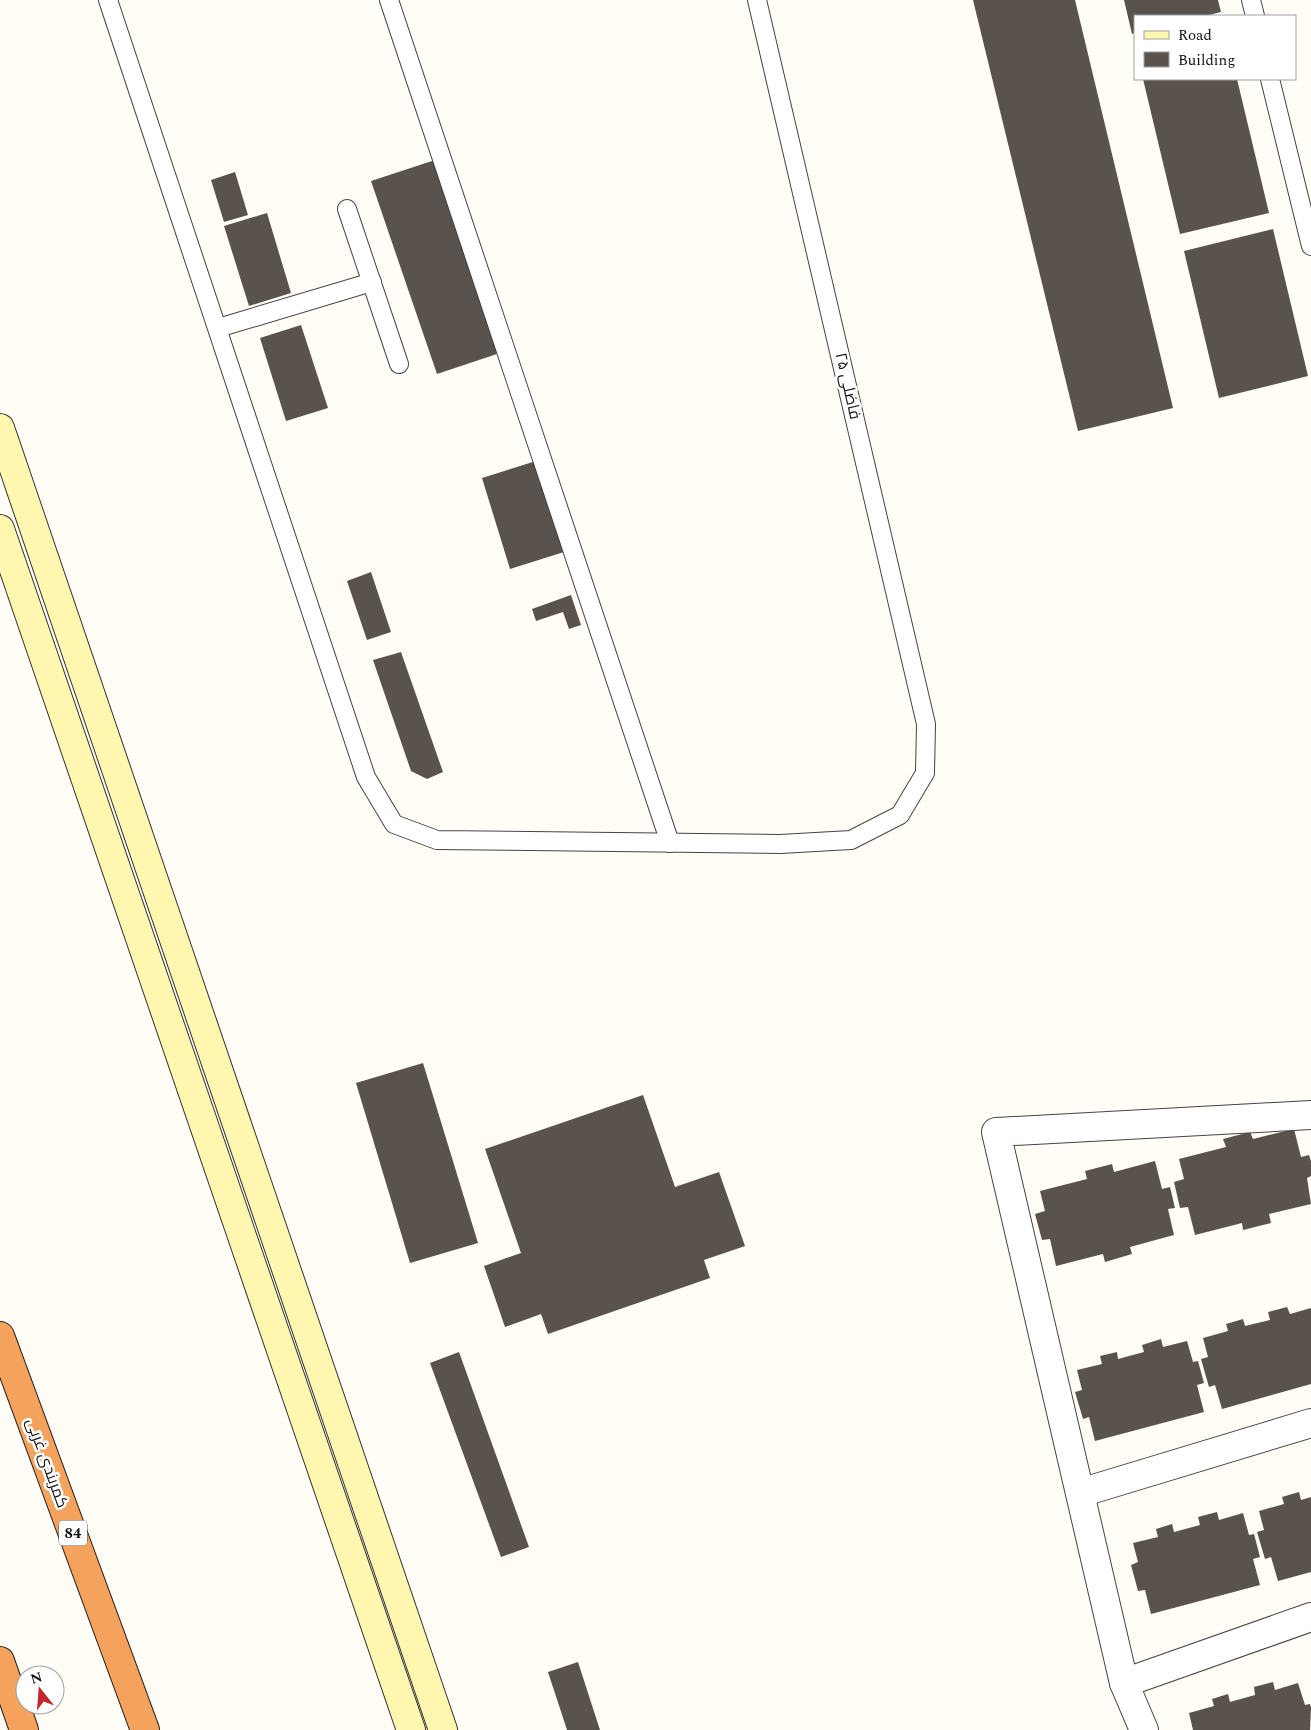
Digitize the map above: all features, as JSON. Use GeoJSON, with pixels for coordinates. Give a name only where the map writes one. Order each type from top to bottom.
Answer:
{"type":"FeatureCollection","features":[{"type":"Feature","properties":{"kind":"highway","name":"کمربندی غربی"},"geometry":{"type":"LineString","coordinates":[[0,1336],[145,1730]]}},
{"type":"Feature","properties":{"kind":"highway"},"geometry":{"type":"LineString","coordinates":[[0,1661],[24,1730]]}},
{"type":"Feature","properties":{"kind":"street"},"geometry":{"type":"LineString","coordinates":[[0,428],[443,1730]]}},
{"type":"Feature","properties":{"kind":"street"},"geometry":{"type":"LineString","coordinates":[[0,529],[6,565],[411,1730]]}},
{"type":"Feature","properties":{"kind":"street"},"geometry":{"type":"LineString","coordinates":[[6,565],[43,552]]}},
{"type":"Feature","properties":{"kind":"street"},"geometry":{"type":"LineString","coordinates":[[1144,1730],[1124,1683],[996,1132],[1311,1115]]}},
{"type":"Feature","properties":{"kind":"street"},"geometry":{"type":"LineString","coordinates":[[1080,1493],[1311,1423]]}},
{"type":"Feature","properties":{"kind":"street"},"geometry":{"type":"LineString","coordinates":[[1124,1683],[1311,1617]]}},
{"type":"Feature","properties":{"kind":"lane"},"geometry":{"type":"LineString","coordinates":[[108,0],[366,776],[394,824],[437,840],[670,843],[389,0]]}},
{"type":"Feature","properties":{"kind":"lane","name":"فاضلی ۲۵"},"geometry":{"type":"LineString","coordinates":[[670,843],[780,844],[851,840],[900,815],[925,773],[926,724],[757,0]]}},
{"type":"Feature","properties":{"kind":"lane"},"geometry":{"type":"LineString","coordinates":[[1252,0],[1255,15]]}},
{"type":"Feature","properties":{"kind":"lane"},"geometry":{"type":"LineString","coordinates":[[1270,80],[1311,246]]}},
{"type":"Feature","properties":{"kind":"lane"},"geometry":{"type":"LineString","coordinates":[[347,209],[399,364]]}},
{"type":"Feature","properties":{"kind":"lane"},"geometry":{"type":"LineString","coordinates":[[218,328],[372,282]]}},
{"type":"Feature","properties":{"kind":"building"},"geometry":{"type":"Polygon","coordinates":[[[973,0],[1075,0],[1173,408],[1078,431],[973,0]]]}},
{"type":"Feature","properties":{"kind":"building"},"geometry":{"type":"Polygon","coordinates":[[[1124,0],[1218,0],[1221,12],[1209,15],[1134,15],[1134,33],[1132,34],[1124,0]]]}},
{"type":"Feature","properties":{"kind":"building"},"geometry":{"type":"Polygon","coordinates":[[[1143,80],[1237,80],[1269,213],[1180,234],[1143,80]]]}},
{"type":"Feature","properties":{"kind":"building"},"geometry":{"type":"Polygon","coordinates":[[[435,160],[500,353],[437,374],[371,181],[435,160]]]}},
{"type":"Feature","properties":{"kind":"building"},"geometry":{"type":"Polygon","coordinates":[[[235,172],[248,215],[224,222],[211,180],[235,172]]]}},
{"type":"Feature","properties":{"kind":"building"},"geometry":{"type":"Polygon","coordinates":[[[267,213],[291,293],[249,306],[224,226],[267,213]]]}},
{"type":"Feature","properties":{"kind":"building"},"geometry":{"type":"Polygon","coordinates":[[[1273,229],[1308,376],[1219,398],[1184,251],[1273,229]]]}},
{"type":"Feature","properties":{"kind":"building"},"geometry":{"type":"Polygon","coordinates":[[[301,325],[328,408],[286,421],[260,338],[301,325]]]}},
{"type":"Feature","properties":{"kind":"building"},"geometry":{"type":"Polygon","coordinates":[[[536,461],[564,552],[510,569],[482,478],[536,461]]]}},
{"type":"Feature","properties":{"kind":"building"},"geometry":{"type":"Polygon","coordinates":[[[371,572],[391,632],[367,640],[347,581],[371,572]]]}},
{"type":"Feature","properties":{"kind":"building"},"geometry":{"type":"Polygon","coordinates":[[[571,595],[581,625],[569,629],[563,612],[536,621],[532,609],[571,595]]]}},
{"type":"Feature","properties":{"kind":"building"},"geometry":{"type":"Polygon","coordinates":[[[401,652],[443,772],[427,779],[411,771],[373,660],[401,652]]]}},
{"type":"Feature","properties":{"kind":"building"},"geometry":{"type":"Polygon","coordinates":[[[423,1063],[478,1243],[410,1263],[356,1083],[423,1063]]]}},
{"type":"Feature","properties":{"kind":"building"},"geometry":{"type":"Polygon","coordinates":[[[643,1095],[675,1187],[719,1172],[745,1246],[704,1260],[710,1278],[548,1334],[541,1314],[505,1327],[484,1266],[521,1253],[485,1149],[643,1095]]]}},
{"type":"Feature","properties":{"kind":"building"},"geometry":{"type":"Polygon","coordinates":[[[1294,1129],[1301,1157],[1309,1155],[1311,1161],[1311,1176],[1307,1178],[1311,1204],[1269,1214],[1271,1223],[1243,1230],[1242,1223],[1195,1235],[1188,1207],[1180,1208],[1174,1182],[1184,1179],[1179,1159],[1226,1147],[1223,1139],[1250,1132],[1253,1139],[1294,1129]]]}},
{"type":"Feature","properties":{"kind":"building"},"geometry":{"type":"Polygon","coordinates":[[[1155,1161],[1162,1189],[1170,1187],[1175,1208],[1168,1209],[1174,1235],[1130,1247],[1132,1254],[1105,1262],[1103,1254],[1056,1266],[1050,1239],[1042,1240],[1035,1214],[1045,1211],[1040,1191],[1087,1179],[1085,1171],[1112,1164],[1114,1172],[1155,1161]]]}},
{"type":"Feature","properties":{"kind":"building"},"geometry":{"type":"Polygon","coordinates":[[[1287,1307],[1290,1314],[1311,1308],[1311,1384],[1222,1409],[1215,1385],[1209,1387],[1201,1359],[1208,1357],[1203,1338],[1228,1331],[1226,1324],[1243,1319],[1245,1326],[1270,1320],[1268,1312],[1287,1307]]]}},
{"type":"Feature","properties":{"kind":"building"},"geometry":{"type":"Polygon","coordinates":[[[1161,1339],[1163,1347],[1187,1341],[1193,1362],[1198,1361],[1204,1383],[1197,1385],[1204,1412],[1095,1441],[1089,1417],[1083,1419],[1075,1392],[1082,1390],[1077,1370],[1102,1364],[1100,1356],[1117,1352],[1118,1359],[1144,1352],[1142,1345],[1161,1339]]]}},
{"type":"Feature","properties":{"kind":"building"},"geometry":{"type":"Polygon","coordinates":[[[459,1352],[529,1547],[501,1557],[430,1363],[459,1352]]]}},
{"type":"Feature","properties":{"kind":"building"},"geometry":{"type":"Polygon","coordinates":[[[1299,1492],[1301,1500],[1311,1497],[1311,1572],[1278,1581],[1271,1557],[1265,1559],[1257,1532],[1264,1530],[1259,1511],[1284,1504],[1282,1497],[1299,1492]]]}},
{"type":"Feature","properties":{"kind":"building"},"geometry":{"type":"Polygon","coordinates":[[[1217,1512],[1219,1520],[1243,1513],[1249,1535],[1254,1534],[1260,1557],[1253,1559],[1260,1585],[1151,1614],[1145,1590],[1138,1591],[1131,1565],[1138,1562],[1133,1543],[1158,1537],[1156,1529],[1172,1524],[1174,1532],[1200,1525],[1198,1517],[1217,1512]]]}},
{"type":"Feature","properties":{"kind":"building"},"geometry":{"type":"Polygon","coordinates":[[[578,1662],[600,1730],[567,1730],[548,1672],[578,1662]]]}},
{"type":"Feature","properties":{"kind":"building"},"geometry":{"type":"Polygon","coordinates":[[[1273,1682],[1275,1690],[1298,1683],[1305,1705],[1310,1704],[1310,1730],[1193,1730],[1189,1713],[1214,1706],[1212,1699],[1228,1694],[1230,1702],[1255,1695],[1254,1687],[1273,1682]]]}}]}
